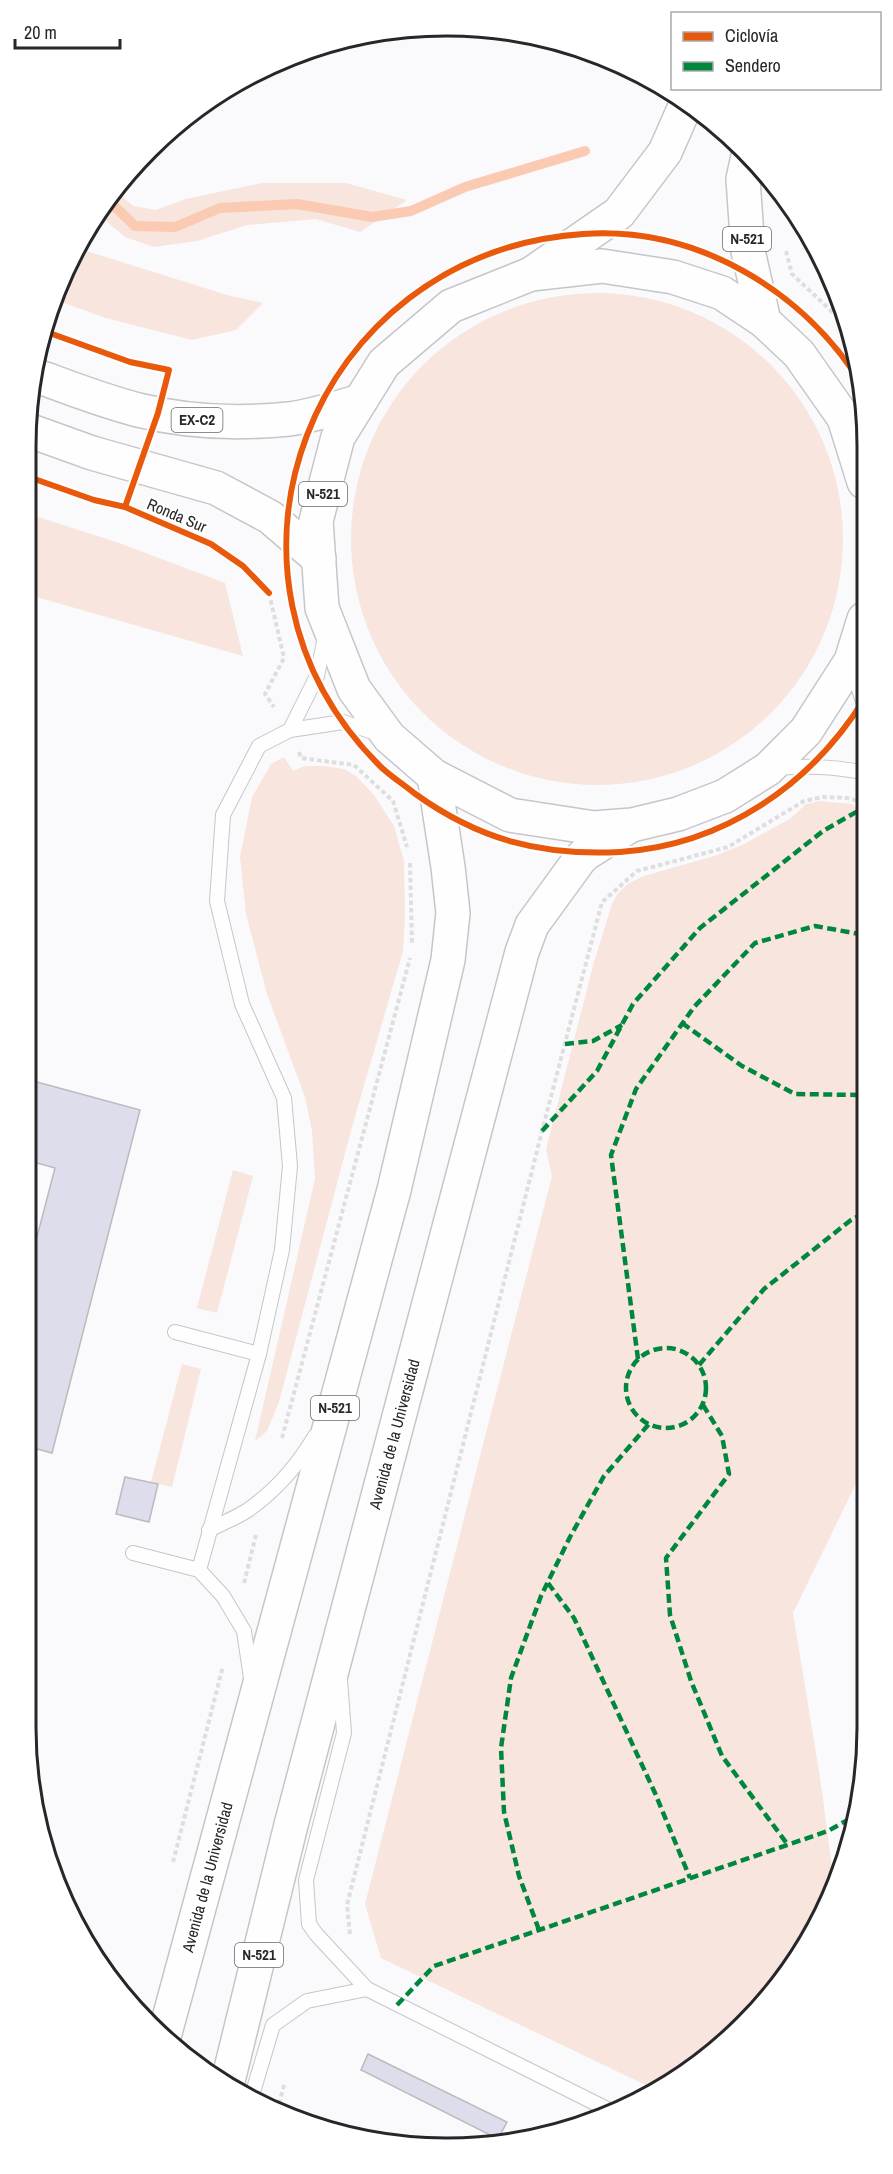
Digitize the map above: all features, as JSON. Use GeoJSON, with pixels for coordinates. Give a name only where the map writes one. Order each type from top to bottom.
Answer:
{"type":"FeatureCollection","features":[{"type":"Feature","properties":{"kind":"main road","name":"N-521"},"geometry":{"type":"LineString","coordinates":[[683,111],[665,152],[619,213],[531,273],[451,306],[384,363],[338,437],[316,521],[322,608],[354,689],[389,737],[434,776],[510,815],[594,828],[632,825],[678,814],[725,796],[768,769],[806,731],[851,662],[857,642]]}},
{"type":"Feature","properties":{"kind":"main road","name":"N-521"},"geometry":{"type":"LineString","coordinates":[[746,166],[743,179],[748,251],[764,321]]}},
{"type":"Feature","properties":{"kind":"main road","name":"N-521"},"geometry":{"type":"LineString","coordinates":[[531,273],[602,267],[673,277],[722,293],[764,321],[799,354],[854,421],[857,437]]}},
{"type":"Feature","properties":{"kind":"main road","name":"EX-C2"},"geometry":{"type":"LineString","coordinates":[[42,378],[140,410],[200,420],[235,422],[290,419],[360,401]]}},
{"type":"Feature","properties":{"kind":"main road","name":"Ronda Sur"},"geometry":{"type":"LineString","coordinates":[[36,433],[92,453],[216,489],[270,517],[319,559]]}},
{"type":"Feature","properties":{"kind":"main road","name":"Avenida de la Universidad"},"geometry":{"type":"LineString","coordinates":[[167,2027],[394,1190],[448,960],[453,913],[434,776]]}},
{"type":"Feature","properties":{"kind":"main road","name":"Avenida de la Universidad"},"geometry":{"type":"LineString","coordinates":[[229,2076],[291,1825],[522,952],[532,925],[585,854],[632,825]]}},
{"type":"Feature","properties":{"kind":"lane"},"geometry":{"type":"LineString","coordinates":[[290,730],[317,676],[328,623]]}},
{"type":"Feature","properties":{"kind":"lane"},"geometry":{"type":"LineString","coordinates":[[851,662],[857,682]]}},
{"type":"Feature","properties":{"kind":"lane"},"geometry":{"type":"LineString","coordinates":[[199,1570],[259,1354],[282,1250],[290,1166],[284,1098],[242,1004],[217,901],[223,815],[260,746],[290,730],[343,722],[389,737]]}},
{"type":"Feature","properties":{"kind":"lane"},"geometry":{"type":"LineString","coordinates":[[768,769],[813,765],[857,771]]}},
{"type":"Feature","properties":{"kind":"lane"},"geometry":{"type":"LineString","coordinates":[[175,1332],[259,1354]]}},
{"type":"Feature","properties":{"kind":"lane"},"geometry":{"type":"LineString","coordinates":[[209,1530],[246,1512],[267,1496],[303,1456],[337,1398]]}},
{"type":"Feature","properties":{"kind":"lane"},"geometry":{"type":"LineString","coordinates":[[133,1553],[199,1570],[223,1596],[244,1632],[252,1681],[249,1723]]}},
{"type":"Feature","properties":{"kind":"lane"},"geometry":{"type":"LineString","coordinates":[[338,1652],[344,1733],[306,1881],[309,1924],[367,1989],[603,2107]]}},
{"type":"Feature","properties":{"kind":"lane"},"geometry":{"type":"LineString","coordinates":[[254,2090],[273,2025],[307,2001],[367,1989]]}},
{"type":"Feature","properties":{"kind":"path"},"geometry":{"type":"LineString","coordinates":[[784,242],[792,274],[835,314]]}},
{"type":"Feature","properties":{"kind":"path"},"geometry":{"type":"LineString","coordinates":[[263,586],[270,593],[284,658],[265,694],[290,730],[301,758],[354,765],[393,801],[409,853],[412,949],[282,1439]]}},
{"type":"Feature","properties":{"kind":"path"},"geometry":{"type":"LineString","coordinates":[[351,1936],[347,1905],[602,902],[637,871],[728,847],[804,801],[823,797],[857,801]]}},
{"type":"Feature","properties":{"kind":"path"},"geometry":{"type":"LineString","coordinates":[[170,1872],[267,1496]]}},
{"type":"Feature","properties":{"kind":"path"},"geometry":{"type":"LineString","coordinates":[[279,2103],[286,2079]]}},
{"type":"Feature","properties":{"kind":"shaded area"},"geometry":{"type":"Polygon","coordinates":[[[262,183],[346,183],[407,200],[360,232],[316,219],[247,225],[197,241],[154,247],[125,237],[104,219],[122,196],[133,206],[156,210],[186,199],[262,183]]]}},
{"type":"Feature","properties":{"kind":"shaded area"},"geometry":{"type":"Polygon","coordinates":[[[86,251],[227,295],[263,303],[236,330],[192,340],[106,318],[62,302],[86,251]]]}},
{"type":"Feature","properties":{"kind":"shaded area"},"geometry":{"type":"Polygon","coordinates":[[[597,293],[645,298],[691,312],[733,335],[771,365],[801,403],[824,445],[838,491],[843,539],[838,587],[824,633],[801,675],[771,713],[733,743],[691,766],[645,780],[597,785],[549,780],[503,766],[461,743],[423,713],[393,675],[370,633],[356,587],[351,539],[356,491],[370,445],[393,403],[423,365],[461,335],[503,312],[549,298],[597,293]]]}},
{"type":"Feature","properties":{"kind":"shaded area"},"geometry":{"type":"Polygon","coordinates":[[[36,516],[122,544],[225,583],[243,656],[36,597],[36,516]]]}},
{"type":"Feature","properties":{"kind":"shaded area"},"geometry":{"type":"Polygon","coordinates":[[[284,757],[293,771],[305,766],[344,769],[356,776],[374,795],[394,826],[404,861],[405,915],[403,951],[352,1127],[279,1402],[267,1431],[255,1441],[315,1179],[312,1131],[305,1097],[267,994],[246,914],[240,857],[252,797],[271,764],[284,757]]]}},
{"type":"Feature","properties":{"kind":"shaded area"},"geometry":{"type":"Polygon","coordinates":[[[820,801],[852,804],[857,808],[857,1482],[793,1613],[821,1784],[832,1868],[802,1933],[788,1956],[755,1998],[717,2036],[675,2069],[647,2086],[381,1958],[365,1904],[552,1176],[546,1149],[594,962],[612,904],[618,893],[629,883],[644,876],[714,856],[742,845],[791,818],[806,804],[820,801]]]}},
{"type":"Feature","properties":{"kind":"shaded area"},"geometry":{"type":"Polygon","coordinates":[[[233,1170],[253,1176],[217,1313],[197,1308],[233,1170]]]}},
{"type":"Feature","properties":{"kind":"shaded area"},"geometry":{"type":"Polygon","coordinates":[[[182,1364],[201,1369],[172,1487],[151,1482],[182,1364]]]}},
{"type":"Feature","properties":{"kind":"building"},"geometry":{"type":"Polygon","coordinates":[[[36,1082],[140,1110],[52,1453],[36,1449],[36,1241],[55,1168],[36,1163],[36,1082]]]}},
{"type":"Feature","properties":{"kind":"building"},"geometry":{"type":"Polygon","coordinates":[[[125,1477],[158,1484],[149,1522],[116,1514],[125,1477]]]}},
{"type":"Feature","properties":{"kind":"building"},"geometry":{"type":"Polygon","coordinates":[[[368,2054],[507,2122],[501,2134],[490,2135],[361,2070],[368,2054]]]}},
{"type":"Feature","properties":{"kind":"waterway"},"geometry":{"type":"LineString","coordinates":[[114,206],[135,226],[175,227],[220,208],[297,204],[372,217],[411,211],[465,187],[585,151]]}},
{"type":"Feature","properties":{"kind":"marked path"},"geometry":{"type":"LineString","coordinates":[[542,1131],[597,1071],[633,1004],[700,928],[823,831],[857,812]]}},
{"type":"Feature","properties":{"kind":"marked path"},"geometry":{"type":"LineString","coordinates":[[638,1359],[611,1155],[636,1089],[694,1007],[755,943],[815,926],[857,934]]}},
{"type":"Feature","properties":{"kind":"marked path"},"geometry":{"type":"LineString","coordinates":[[682,1023],[742,1066],[795,1094],[857,1095]]}},
{"type":"Feature","properties":{"kind":"marked path"},"geometry":{"type":"LineString","coordinates":[[565,1044],[593,1041],[622,1025]]}},
{"type":"Feature","properties":{"kind":"marked path"},"geometry":{"type":"LineString","coordinates":[[699,1365],[764,1289],[857,1217]]}},
{"type":"Feature","properties":{"kind":"marked path"},"geometry":{"type":"LineString","coordinates":[[666,1348],[681,1351],[694,1360],[703,1373],[706,1388],[703,1403],[694,1416],[681,1425],[666,1428],[651,1425],[638,1416],[629,1403],[626,1388],[629,1373],[638,1360],[651,1351],[666,1348]]}},
{"type":"Feature","properties":{"kind":"marked path"},"geometry":{"type":"LineString","coordinates":[[703,1405],[722,1436],[729,1474],[666,1558],[670,1615],[691,1681],[722,1756],[788,1845]]}},
{"type":"Feature","properties":{"kind":"marked path"},"geometry":{"type":"LineString","coordinates":[[539,1930],[519,1876],[504,1812],[501,1748],[511,1678],[541,1596],[570,1537],[604,1476],[649,1424]]}},
{"type":"Feature","properties":{"kind":"marked path"},"geometry":{"type":"LineString","coordinates":[[548,1583],[574,1618],[655,1793],[690,1878]]}},
{"type":"Feature","properties":{"kind":"marked path"},"geometry":{"type":"LineString","coordinates":[[397,2005],[434,1966],[828,1831],[846,1821]]}},
{"type":"Feature","properties":{"kind":"cycle path"},"geometry":{"type":"LineString","coordinates":[[849,367],[810,320],[778,293],[743,271],[706,253],[666,241],[625,234],[583,234],[488,255],[409,298],[348,361],[307,436],[287,520],[292,606],[323,691],[382,768],[390,775],[462,823],[512,842],[591,853],[658,847],[695,837],[729,823],[761,805],[791,783],[819,758],[857,709]]}},
{"type":"Feature","properties":{"kind":"cycle path"},"geometry":{"type":"LineString","coordinates":[[52,334],[130,362],[169,370],[158,413],[125,507]]}},
{"type":"Feature","properties":{"kind":"cycle path"},"geometry":{"type":"LineString","coordinates":[[36,480],[94,500],[125,507],[211,544],[243,566],[269,593]]}}]}
